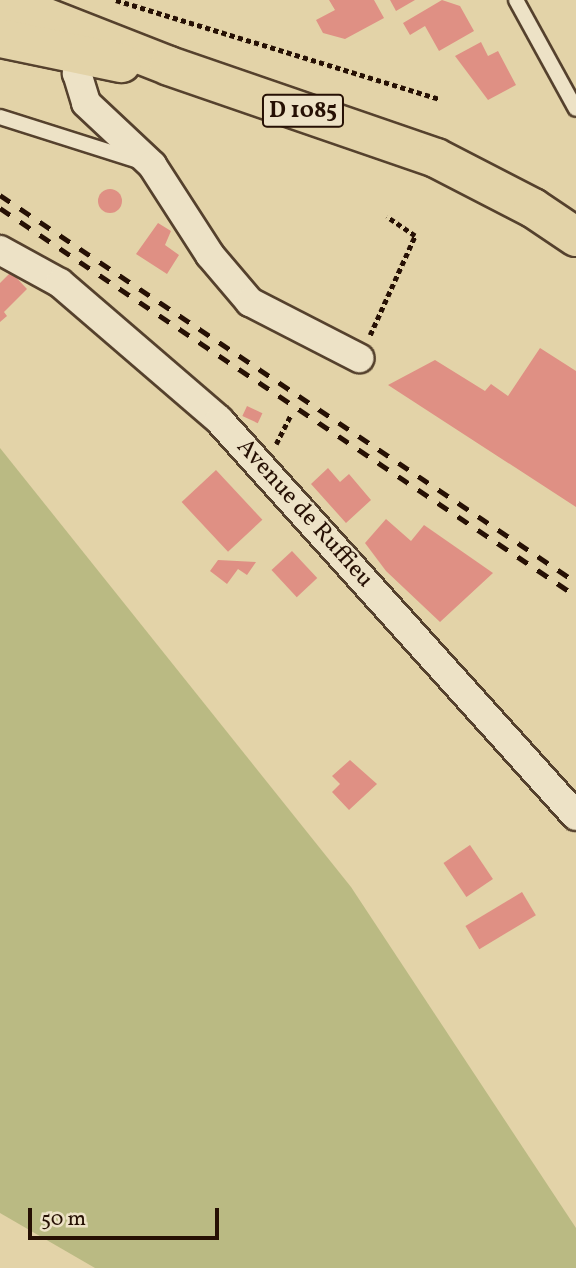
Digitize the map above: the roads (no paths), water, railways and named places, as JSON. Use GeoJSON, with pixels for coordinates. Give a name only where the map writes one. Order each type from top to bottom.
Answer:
{"type":"FeatureCollection","features":[{"type":"Feature","properties":{"kind":"main road","name":"D 1085"},"geometry":{"type":"LineString","coordinates":[[1,0],[82,44]]}},
{"type":"Feature","properties":{"kind":"main road","name":"D 1085"},"geometry":{"type":"LineString","coordinates":[[0,38],[82,44],[169,66],[436,158],[533,208],[576,237]]}},
{"type":"Feature","properties":{"kind":"street"},"geometry":{"type":"LineString","coordinates":[[82,44],[77,73],[86,103],[152,165],[210,255],[250,302],[359,358]]}},
{"type":"Feature","properties":{"kind":"street","name":"Avenue de Ruffieu"},"geometry":{"type":"LineString","coordinates":[[0,250],[60,283],[219,420],[576,816]]}},
{"type":"Feature","properties":{"kind":"lane"},"geometry":{"type":"LineString","coordinates":[[516,0],[576,109]]}},
{"type":"Feature","properties":{"kind":"lane"},"geometry":{"type":"LineString","coordinates":[[0,117],[152,165]]}},
{"type":"Feature","properties":{"kind":"railway"},"geometry":{"type":"LineString","coordinates":[[0,195],[576,582]]}},
{"type":"Feature","properties":{"kind":"railway"},"geometry":{"type":"LineString","coordinates":[[0,208],[576,596]]}}]}
